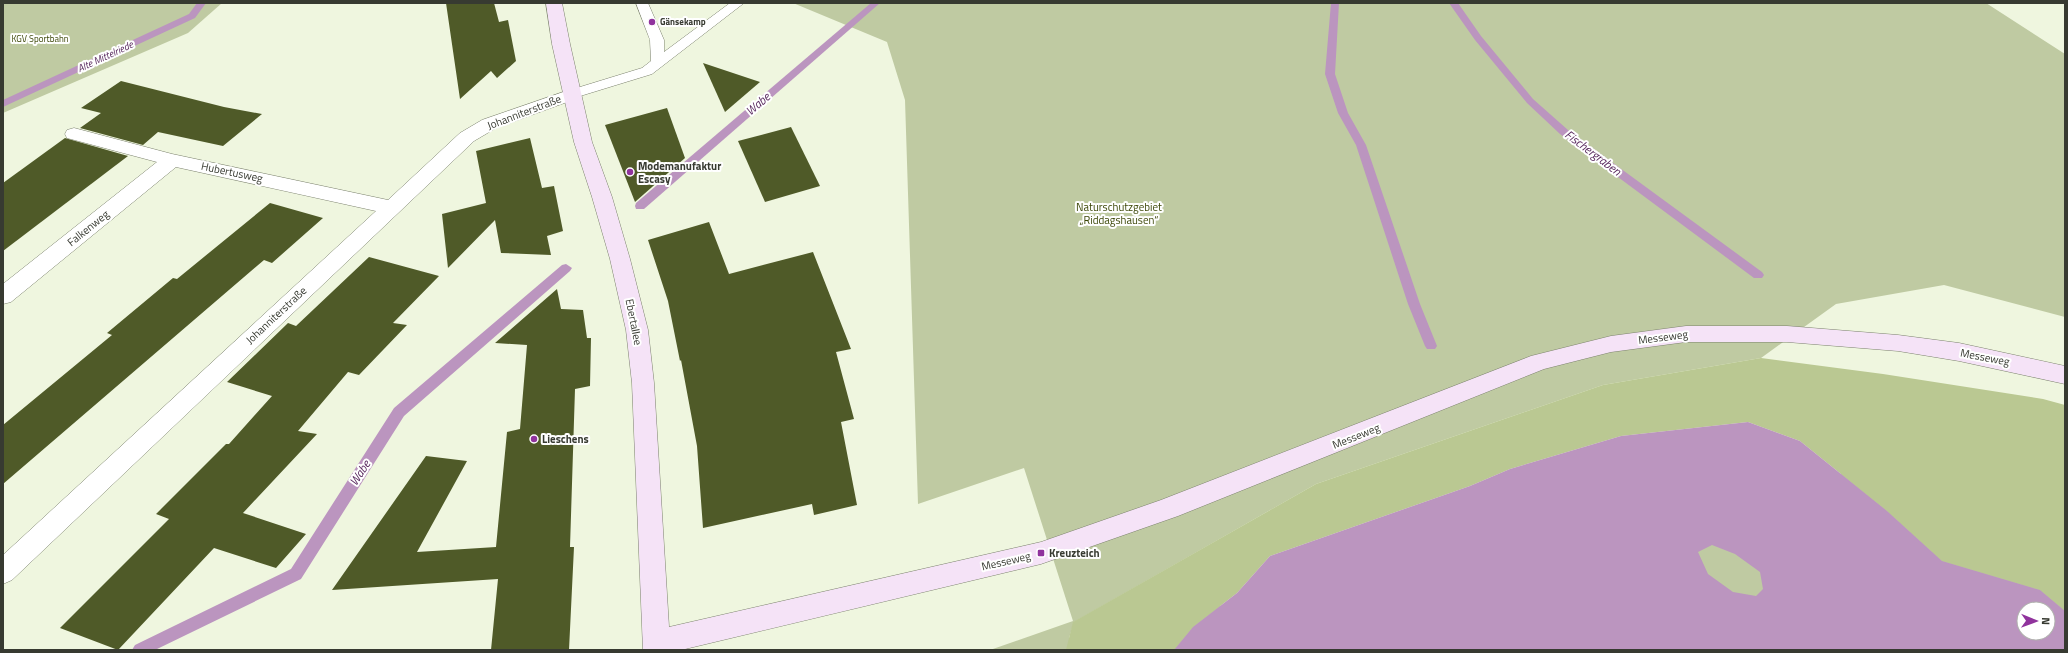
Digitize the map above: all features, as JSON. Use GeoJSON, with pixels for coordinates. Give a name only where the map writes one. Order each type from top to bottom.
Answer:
{"type":"FeatureCollection","features":[{"type":"Feature","properties":{"kind":"main road","name":"Ebertallee"},"geometry":{"type":"LineString","coordinates":[[554,3],[583,142],[602,197],[620,259],[637,330],[643,383],[657,646]]}},
{"type":"Feature","properties":{"kind":"main road","name":"Messeweg"},"geometry":{"type":"LineString","coordinates":[[657,646],[1041,553],[1170,508],[1540,362],[1611,344],[1686,334],[1787,334],[1898,343],[1951,351],[2065,375]]}},
{"type":"Feature","properties":{"kind":"street","name":"Johanniterstraße"},"geometry":{"type":"LineString","coordinates":[[3,572],[467,137],[489,124],[572,94]]}},
{"type":"Feature","properties":{"kind":"street","name":"Hubertusweg"},"geometry":{"type":"LineString","coordinates":[[74,134],[172,160],[391,207]]}},
{"type":"Feature","properties":{"kind":"street","name":"Falkenweg"},"geometry":{"type":"LineString","coordinates":[[3,296],[172,160]]}},
{"type":"Feature","properties":{"kind":"lane"},"geometry":{"type":"LineString","coordinates":[[642,3],[657,40],[658,64]]}},
{"type":"Feature","properties":{"kind":"lane"},"geometry":{"type":"LineString","coordinates":[[572,94],[634,75],[658,64],[722,8],[738,3]]}},
{"type":"Feature","properties":{"kind":"green space","name":"KGV Sportbahn"},"geometry":{"type":"Polygon","coordinates":[[[3,3],[222,3],[188,33],[3,113],[3,3]]]}},
{"type":"Feature","properties":{"kind":"green space","name":"Naturschutzgebiet „Riddagshausen“"},"geometry":{"type":"Polygon","coordinates":[[[793,3],[1986,3],[2065,54],[2065,317],[1944,285],[1836,304],[1761,358],[1603,385],[1316,484],[1074,622],[1069,638],[2065,426],[2065,650],[990,650],[1073,621],[1024,468],[918,504],[905,100],[887,42],[793,3]]]}},
{"type":"Feature","properties":{"kind":"green space"},"geometry":{"type":"Polygon","coordinates":[[[1761,358],[1883,374],[2043,399],[2065,405],[2065,611],[2056,603],[2056,601],[2053,601],[2040,590],[1942,561],[1887,511],[1800,441],[1748,422],[1621,436],[1510,469],[1470,486],[1270,556],[1237,593],[1193,627],[1174,650],[1066,650],[1073,622],[1316,484],[1603,385],[1761,358]]]}},
{"type":"Feature","properties":{"kind":"shaded area"},"geometry":{"type":"Polygon","coordinates":[[[1748,422],[1800,441],[1887,511],[1942,561],[2040,590],[2053,601],[2016,601],[2016,641],[2056,641],[2056,603],[2065,611],[2065,650],[1174,650],[1193,627],[1237,593],[1270,556],[1470,486],[1510,469],[1621,436],[1748,422]],[[1712,545],[1698,552],[1708,574],[1733,592],[1756,596],[1763,589],[1760,572],[1735,554],[1712,545]]]}},
{"type":"Feature","properties":{"kind":"building"},"geometry":{"type":"Polygon","coordinates":[[[446,3],[494,3],[499,22],[508,20],[516,61],[497,78],[491,71],[460,99],[446,3]]]}},
{"type":"Feature","properties":{"kind":"building"},"geometry":{"type":"Polygon","coordinates":[[[703,63],[760,82],[725,112],[703,63]]]}},
{"type":"Feature","properties":{"kind":"building"},"geometry":{"type":"Polygon","coordinates":[[[121,81],[224,107],[262,114],[223,146],[158,132],[143,145],[80,128],[101,113],[81,108],[121,81]]]}},
{"type":"Feature","properties":{"kind":"building"},"geometry":{"type":"Polygon","coordinates":[[[667,108],[685,158],[635,202],[605,125],[667,108]]]}},
{"type":"Feature","properties":{"kind":"building"},"geometry":{"type":"Polygon","coordinates":[[[791,127],[820,186],[765,202],[738,141],[791,127]]]}},
{"type":"Feature","properties":{"kind":"building"},"geometry":{"type":"Polygon","coordinates":[[[65,138],[128,156],[3,251],[3,183],[65,138]]]}},
{"type":"Feature","properties":{"kind":"building"},"geometry":{"type":"Polygon","coordinates":[[[530,138],[542,188],[554,186],[563,231],[547,236],[551,255],[501,253],[495,220],[448,268],[442,214],[486,203],[476,151],[530,138]]]}},
{"type":"Feature","properties":{"kind":"building"},"geometry":{"type":"Polygon","coordinates":[[[270,203],[323,218],[272,263],[264,260],[3,484],[3,425],[112,335],[107,333],[173,278],[177,279],[270,203]]]}},
{"type":"Feature","properties":{"kind":"building"},"geometry":{"type":"Polygon","coordinates":[[[709,222],[729,274],[813,252],[851,349],[836,352],[854,419],[841,422],[857,505],[814,515],[812,504],[703,528],[697,446],[681,360],[680,361],[668,301],[648,240],[709,222]]]}},
{"type":"Feature","properties":{"kind":"building"},"geometry":{"type":"Polygon","coordinates":[[[369,257],[439,276],[393,323],[407,325],[359,375],[348,372],[298,431],[317,434],[243,513],[306,534],[276,568],[214,548],[118,650],[60,628],[169,519],[156,514],[226,444],[229,444],[272,396],[227,382],[288,323],[296,326],[369,257]]]}},
{"type":"Feature","properties":{"kind":"building"},"geometry":{"type":"Polygon","coordinates":[[[557,289],[561,309],[583,310],[587,338],[591,338],[590,386],[575,389],[570,547],[574,547],[569,650],[491,650],[498,579],[332,590],[426,456],[467,461],[417,552],[496,547],[507,432],[520,429],[527,345],[495,343],[557,289]]]}},
{"type":"Feature","properties":{"kind":"waterway","name":"Alte Mittelriede"},"geometry":{"type":"LineString","coordinates":[[3,104],[192,16],[202,3]]}},
{"type":"Feature","properties":{"kind":"waterway","name":"Wabe"},"geometry":{"type":"LineString","coordinates":[[640,206],[876,3]]}},
{"type":"Feature","properties":{"kind":"waterway"},"geometry":{"type":"LineString","coordinates":[[1335,3],[1330,74],[1343,113],[1361,145],[1414,304],[1431,346]]}},
{"type":"Feature","properties":{"kind":"waterway","name":"Fischergraben"},"geometry":{"type":"LineString","coordinates":[[1453,3],[1478,38],[1530,101],[1564,132],[1758,275]]}},
{"type":"Feature","properties":{"kind":"waterway","name":"Wabe"},"geometry":{"type":"LineString","coordinates":[[140,650],[296,574],[399,412],[566,268]]}},
{"type":"Feature","properties":{"kind":"place","name":"Gänsekamp"},"geometry":{"type":"Point","coordinates":[652,22]}},
{"type":"Feature","properties":{"kind":"place","name":"Modemanufaktur Escasy"},"geometry":{"type":"Point","coordinates":[630,172]}},
{"type":"Feature","properties":{"kind":"place","name":"Lieschens"},"geometry":{"type":"Point","coordinates":[534,439]}},
{"type":"Feature","properties":{"kind":"place","name":"Kreuzteich"},"geometry":{"type":"Point","coordinates":[1041,553]}}]}
